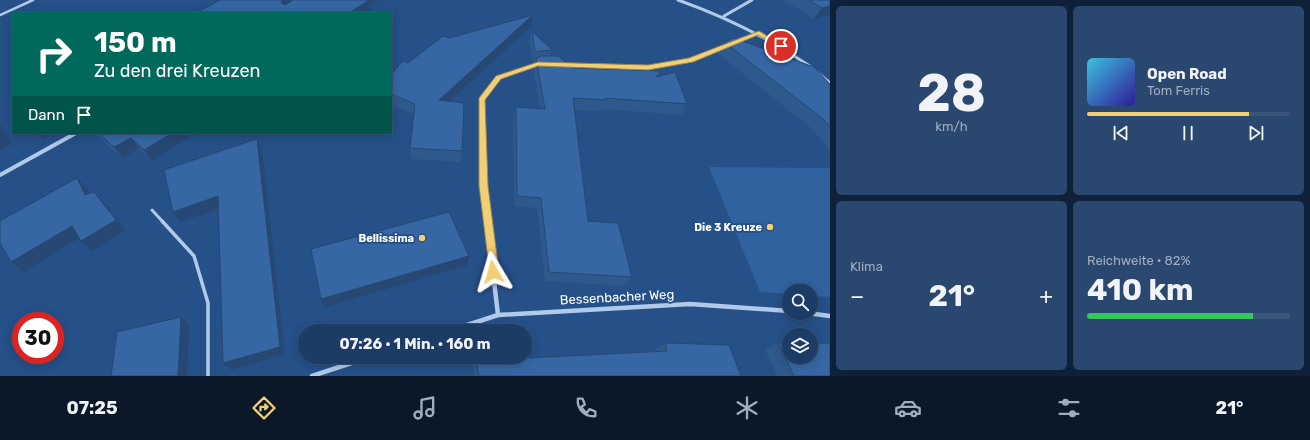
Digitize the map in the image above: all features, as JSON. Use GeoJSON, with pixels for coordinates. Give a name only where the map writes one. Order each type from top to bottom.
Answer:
{"type":"FeatureCollection","features":[{"type":"Feature","properties":{"kind":"street"},"geometry":{"type":"LineString","coordinates":[[678,0],[724,16],[759,32],[792,53],[830,83]]}},
{"type":"Feature","properties":{"kind":"street"},"geometry":{"type":"LineString","coordinates":[[724,16],[752,0]]}},
{"type":"Feature","properties":{"kind":"street"},"geometry":{"type":"LineString","coordinates":[[559,64],[648,67],[691,60],[759,32]]}},
{"type":"Feature","properties":{"kind":"street"},"geometry":{"type":"LineString","coordinates":[[498,315],[483,186],[481,100],[499,78],[538,64],[545,64]]}},
{"type":"Feature","properties":{"kind":"street"},"geometry":{"type":"LineString","coordinates":[[0,175],[74,134]]}},
{"type":"Feature","properties":{"kind":"street","name":"Bessenbacher Weg"},"geometry":{"type":"LineString","coordinates":[[470,324],[498,315],[690,304],[782,311]]}},
{"type":"Feature","properties":{"kind":"street"},"geometry":{"type":"LineString","coordinates":[[818,314],[830,316]]}},
{"type":"Feature","properties":{"kind":"street"},"geometry":{"type":"LineString","coordinates":[[312,376],[349,364]]}},
{"type":"Feature","properties":{"kind":"lane"},"geometry":{"type":"LineString","coordinates":[[0,15],[32,0]]}},
{"type":"Feature","properties":{"kind":"lane"},"geometry":{"type":"LineString","coordinates":[[152,210],[194,256],[208,303],[208,376]]}},
{"type":"Feature","properties":{"kind":"shaded area"},"geometry":{"type":"Polygon","coordinates":[[[709,167],[830,168],[830,297],[818,296],[818,284],[782,284],[782,294],[760,292],[709,167]]]}},
{"type":"Feature","properties":{"kind":"building"},"geometry":{"type":"Polygon","coordinates":[[[220,0],[282,0],[281,3],[285,5],[293,0],[369,0],[351,12],[198,12],[220,0]]]}},
{"type":"Feature","properties":{"kind":"building"},"geometry":{"type":"Polygon","coordinates":[[[809,0],[830,0],[830,6],[822,8],[809,0]]]}},
{"type":"Feature","properties":{"kind":"building"},"geometry":{"type":"Polygon","coordinates":[[[533,15],[439,100],[464,103],[462,151],[410,148],[415,104],[392,94],[392,74],[403,61],[408,63],[443,36],[449,38],[533,15]]]}},
{"type":"Feature","properties":{"kind":"building"},"geometry":{"type":"Polygon","coordinates":[[[532,31],[552,50],[535,52],[532,31]]]}},
{"type":"Feature","properties":{"kind":"building"},"geometry":{"type":"Polygon","coordinates":[[[734,38],[814,67],[830,84],[830,127],[823,119],[724,42],[734,38]]]}},
{"type":"Feature","properties":{"kind":"building"},"geometry":{"type":"Polygon","coordinates":[[[541,56],[559,56],[571,68],[661,71],[656,77],[675,72],[687,104],[605,98],[606,100],[573,98],[588,221],[618,223],[632,277],[549,272],[541,198],[517,196],[516,107],[545,109],[536,58],[541,56]]]}},
{"type":"Feature","properties":{"kind":"building"},"geometry":{"type":"Polygon","coordinates":[[[99,134],[170,134],[144,150],[131,138],[114,147],[99,134]]]}},
{"type":"Feature","properties":{"kind":"building"},"geometry":{"type":"Polygon","coordinates":[[[257,139],[280,347],[223,363],[218,196],[173,212],[164,170],[257,139]]]}},
{"type":"Feature","properties":{"kind":"building"},"geometry":{"type":"Polygon","coordinates":[[[77,178],[85,195],[94,192],[116,220],[81,241],[72,226],[11,262],[0,243],[0,221],[77,178]]]}},
{"type":"Feature","properties":{"kind":"building"},"geometry":{"type":"Polygon","coordinates":[[[449,212],[469,256],[321,299],[311,249],[449,212]]]}},
{"type":"Feature","properties":{"kind":"building"},"geometry":{"type":"Polygon","coordinates":[[[181,317],[178,376],[111,376],[117,332],[181,317]]]}},
{"type":"Feature","properties":{"kind":"building"},"geometry":{"type":"Polygon","coordinates":[[[665,343],[729,345],[741,376],[479,376],[476,364],[532,364],[532,358],[667,351],[665,343]]]}},
{"type":"Feature","properties":{"kind":"building"},"geometry":{"type":"Polygon","coordinates":[[[778,343],[782,343],[782,351],[778,343]]]}},
{"type":"Feature","properties":{"kind":"building"},"geometry":{"type":"Polygon","coordinates":[[[818,343],[830,343],[830,376],[794,376],[788,364],[818,364],[818,343]]]}},
{"type":"Feature","properties":{"kind":"place","name":"Die 3 Kreuze"},"geometry":{"type":"Point","coordinates":[770,227]}},
{"type":"Feature","properties":{"kind":"place","name":"Bellissima"},"geometry":{"type":"Point","coordinates":[422,238]}},
{"type":"Feature","properties":{"kind":"route"},"geometry":{"type":"LineString","coordinates":[[493,272],[483,186],[481,100],[499,78],[538,64],[648,67],[663,65],[691,60],[759,32],[781,46]]}}]}
